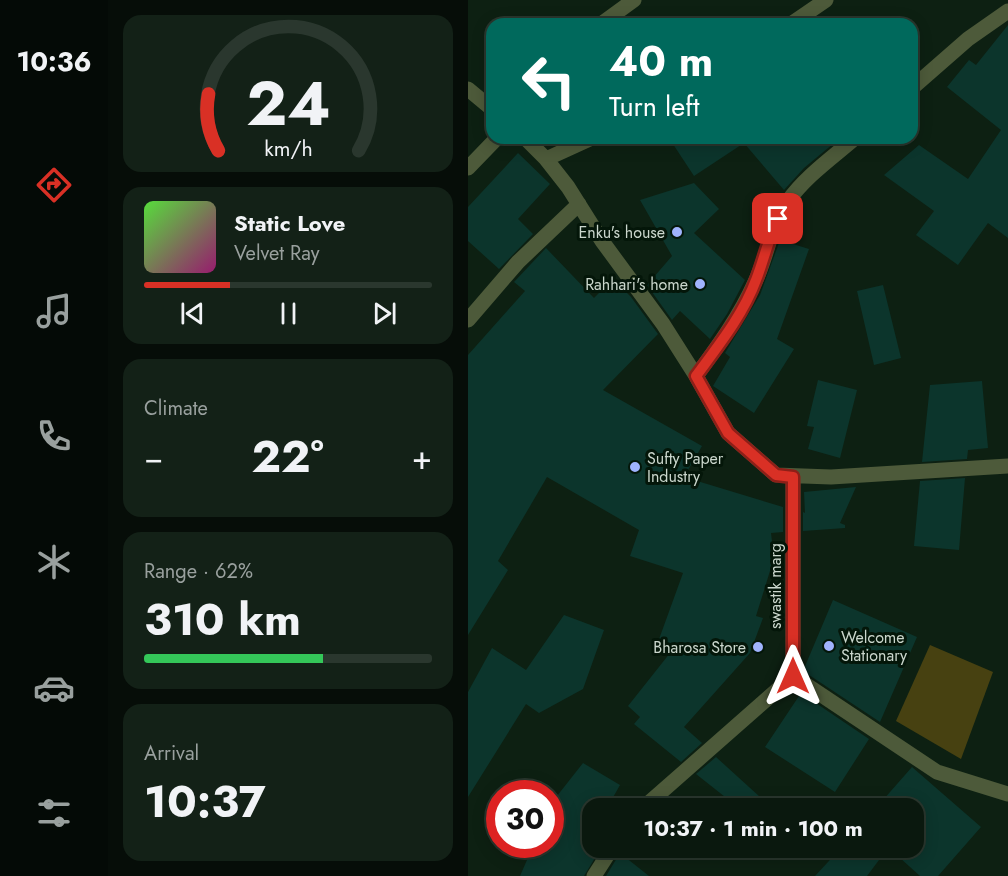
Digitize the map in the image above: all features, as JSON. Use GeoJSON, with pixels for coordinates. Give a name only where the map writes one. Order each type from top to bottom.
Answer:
{"type":"FeatureCollection","features":[{"type":"Feature","properties":{"kind":"street"},"geometry":{"type":"LineString","coordinates":[[609,18],[634,0]]}},
{"type":"Feature","properties":{"kind":"street"},"geometry":{"type":"LineString","coordinates":[[800,18],[826,0]]}},
{"type":"Feature","properties":{"kind":"street"},"geometry":{"type":"LineString","coordinates":[[918,83],[968,39],[1008,11]]}},
{"type":"Feature","properties":{"kind":"street"},"geometry":{"type":"LineString","coordinates":[[468,89],[486,104]]}},
{"type":"Feature","properties":{"kind":"street"},"geometry":{"type":"LineString","coordinates":[[468,168],[490,144]]}},
{"type":"Feature","properties":{"kind":"street"},"geometry":{"type":"LineString","coordinates":[[531,144],[546,159],[579,204],[602,242],[663,324],[728,433],[776,475],[831,477],[1008,466]]}},
{"type":"Feature","properties":{"kind":"street"},"geometry":{"type":"LineString","coordinates":[[546,159],[579,144]]}},
{"type":"Feature","properties":{"kind":"street"},"geometry":{"type":"LineString","coordinates":[[696,376],[728,332],[756,282],[770,234],[787,203],[803,182],[848,144]]}},
{"type":"Feature","properties":{"kind":"street"},"geometry":{"type":"LineString","coordinates":[[468,320],[518,262],[579,204]]}},
{"type":"Feature","properties":{"kind":"street","name":"swastik marg"},"geometry":{"type":"LineString","coordinates":[[793,477],[793,676]]}},
{"type":"Feature","properties":{"kind":"street"},"geometry":{"type":"LineString","coordinates":[[654,798],[793,676],[937,772],[1008,794]]}},
{"type":"Feature","properties":{"kind":"street"},"geometry":{"type":"LineString","coordinates":[[594,876],[606,858]]}},
{"type":"Feature","properties":{"kind":"shaded area"},"geometry":{"type":"Polygon","coordinates":[[[930,645],[993,672],[961,759],[896,721],[930,645]]]}},
{"type":"Feature","properties":{"kind":"building"},"geometry":{"type":"Polygon","coordinates":[[[1008,25],[1008,238],[988,223],[958,265],[916,235],[934,211],[884,175],[919,145],[968,179],[1001,130],[947,87],[969,60],[976,65],[1008,25]]]}},
{"type":"Feature","properties":{"kind":"building"},"geometry":{"type":"Polygon","coordinates":[[[673,144],[742,144],[694,176],[673,144]]]}},
{"type":"Feature","properties":{"kind":"building"},"geometry":{"type":"Polygon","coordinates":[[[745,144],[833,144],[804,168],[784,190],[745,144]]]}},
{"type":"Feature","properties":{"kind":"building"},"geometry":{"type":"Polygon","coordinates":[[[518,153],[550,184],[518,219],[533,234],[499,269],[468,241],[468,207],[518,153]]]}},
{"type":"Feature","properties":{"kind":"building"},"geometry":{"type":"Polygon","coordinates":[[[694,183],[719,209],[694,233],[745,280],[727,314],[710,339],[680,311],[672,320],[647,285],[672,256],[640,200],[694,183]]]}},
{"type":"Feature","properties":{"kind":"building"},"geometry":{"type":"Polygon","coordinates":[[[780,240],[809,249],[777,339],[794,349],[754,413],[713,386],[730,357],[725,353],[760,295],[780,240]]]}},
{"type":"Feature","properties":{"kind":"building"},"geometry":{"type":"Polygon","coordinates":[[[546,248],[594,298],[613,279],[631,297],[658,334],[603,390],[702,446],[684,477],[783,507],[783,532],[771,533],[774,558],[756,616],[763,618],[750,653],[684,727],[702,743],[681,762],[634,724],[640,717],[628,706],[674,648],[658,642],[683,573],[630,556],[639,530],[547,477],[498,561],[508,570],[468,635],[468,355],[525,291],[514,282],[546,248]]]}},
{"type":"Feature","properties":{"kind":"building"},"geometry":{"type":"Polygon","coordinates":[[[883,285],[901,358],[874,365],[857,291],[883,285]]]}},
{"type":"Feature","properties":{"kind":"building"},"geometry":{"type":"Polygon","coordinates":[[[818,380],[857,390],[840,458],[808,449],[814,427],[807,426],[818,380]]]}},
{"type":"Feature","properties":{"kind":"building"},"geometry":{"type":"Polygon","coordinates":[[[982,381],[988,448],[968,450],[967,459],[922,462],[930,385],[982,381]]]}},
{"type":"Feature","properties":{"kind":"building"},"geometry":{"type":"Polygon","coordinates":[[[965,478],[959,550],[914,546],[920,481],[965,478]]]}},
{"type":"Feature","properties":{"kind":"building"},"geometry":{"type":"Polygon","coordinates":[[[856,487],[840,523],[845,525],[845,528],[803,531],[804,492],[856,487]]]}},
{"type":"Feature","properties":{"kind":"building"},"geometry":{"type":"Polygon","coordinates":[[[833,600],[917,637],[880,722],[803,671],[833,600]]]}},
{"type":"Feature","properties":{"kind":"building"},"geometry":{"type":"Polygon","coordinates":[[[564,615],[604,630],[583,689],[539,713],[526,704],[468,797],[468,692],[492,648],[526,670],[564,615]]]}},
{"type":"Feature","properties":{"kind":"building"},"geometry":{"type":"Polygon","coordinates":[[[801,693],[869,739],[835,792],[765,747],[801,693]]]}},
{"type":"Feature","properties":{"kind":"building"},"geometry":{"type":"Polygon","coordinates":[[[716,757],[760,797],[726,798],[696,774],[716,757]]]}},
{"type":"Feature","properties":{"kind":"building"},"geometry":{"type":"Polygon","coordinates":[[[583,763],[620,785],[613,798],[582,798],[582,858],[595,858],[584,876],[520,876],[528,858],[564,858],[564,787],[583,763]]]}},
{"type":"Feature","properties":{"kind":"building"},"geometry":{"type":"Polygon","coordinates":[[[912,767],[981,827],[938,876],[920,876],[900,858],[924,858],[924,798],[885,798],[912,767]]]}},
{"type":"Feature","properties":{"kind":"building"},"geometry":{"type":"Polygon","coordinates":[[[617,858],[626,858],[649,876],[606,876],[617,858]]]}},
{"type":"Feature","properties":{"kind":"building"},"geometry":{"type":"Polygon","coordinates":[[[832,858],[880,858],[867,876],[815,876],[832,858]]]}},
{"type":"Feature","properties":{"kind":"place","name":"Enku's house"},"geometry":{"type":"Point","coordinates":[677,232]}},
{"type":"Feature","properties":{"kind":"place","name":"Rahhari's home"},"geometry":{"type":"Point","coordinates":[700,284]}},
{"type":"Feature","properties":{"kind":"place","name":"Sufty Paper Industry"},"geometry":{"type":"Point","coordinates":[635,467]}},
{"type":"Feature","properties":{"kind":"place","name":"Welcome Stationary"},"geometry":{"type":"Point","coordinates":[829,646]}},
{"type":"Feature","properties":{"kind":"place","name":"Bharosa Store"},"geometry":{"type":"Point","coordinates":[758,647]}},
{"type":"Feature","properties":{"kind":"route"},"geometry":{"type":"LineString","coordinates":[[778,219],[770,234],[756,282],[728,332],[696,376],[728,433],[776,475],[793,477],[793,676]]}}]}
